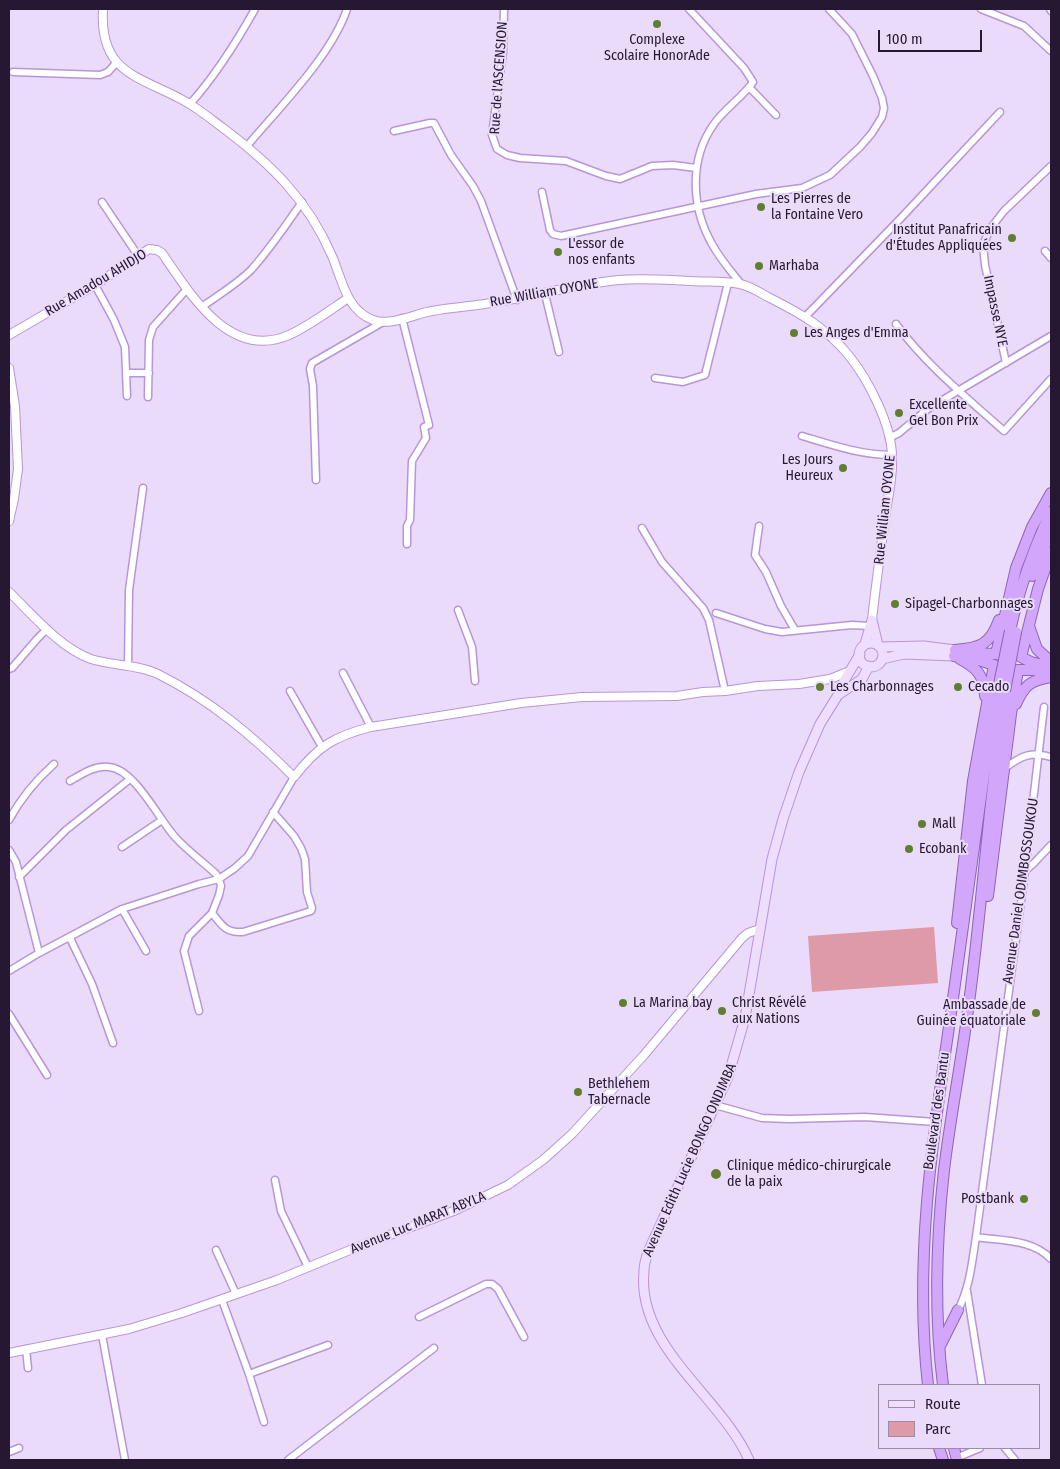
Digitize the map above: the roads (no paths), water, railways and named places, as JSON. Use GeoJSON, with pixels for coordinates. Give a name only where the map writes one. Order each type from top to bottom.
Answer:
{"type":"FeatureCollection","features":[{"type":"Feature","properties":{"kind":"highway"},"geometry":{"type":"LineString","coordinates":[[954,994],[953,970],[962,870],[973,781],[996,654],[1010,591],[1024,546],[1051,493]]}},
{"type":"Feature","properties":{"kind":"highway"},"geometry":{"type":"LineString","coordinates":[[1002,690],[1020,588],[1051,512]]}},
{"type":"Feature","properties":{"kind":"highway"},"geometry":{"type":"LineString","coordinates":[[1013,631],[1034,569],[1051,530]]}},
{"type":"Feature","properties":{"kind":"highway"},"geometry":{"type":"LineString","coordinates":[[970,995],[977,972],[1018,670],[1021,666],[1021,656],[1038,589],[1051,552]]}},
{"type":"Feature","properties":{"kind":"highway"},"geometry":{"type":"LineString","coordinates":[[955,653],[975,648],[988,640],[993,634],[1006,597],[1010,591]]}},
{"type":"Feature","properties":{"kind":"highway"},"geometry":{"type":"LineString","coordinates":[[1029,626],[1037,649],[1051,662]]}},
{"type":"Feature","properties":{"kind":"highway"},"geometry":{"type":"LineString","coordinates":[[955,653],[996,654],[1002,648],[1009,647],[1017,650],[1021,656],[1031,662],[1051,667]]}},
{"type":"Feature","properties":{"kind":"highway"},"geometry":{"type":"LineString","coordinates":[[955,653],[994,665],[998,671],[1005,674],[1030,669],[1051,673]]}},
{"type":"Feature","properties":{"kind":"highway"},"geometry":{"type":"LineString","coordinates":[[955,653],[970,664],[982,679],[985,713]]}},
{"type":"Feature","properties":{"kind":"highway"},"geometry":{"type":"LineString","coordinates":[[1011,714],[1025,687],[1035,681],[1051,677]]}},
{"type":"Feature","properties":{"kind":"highway","name":"Boulevard des Bantu"},"geometry":{"type":"LineString","coordinates":[[928,1384],[922,1318],[923,1254],[928,1177],[989,739],[1002,690]]}},
{"type":"Feature","properties":{"kind":"highway","name":"Boulevard des Bantu"},"geometry":{"type":"LineString","coordinates":[[943,1384],[937,1304],[938,1236],[944,1169],[970,995],[995,772],[1002,690]]}},
{"type":"Feature","properties":{"kind":"highway"},"geometry":{"type":"LineString","coordinates":[[937,1304],[948,1315],[958,1310]]}},
{"type":"Feature","properties":{"kind":"highway"},"geometry":{"type":"LineString","coordinates":[[939,1349],[958,1310]]}},
{"type":"Feature","properties":{"kind":"main road"},"geometry":{"type":"LineString","coordinates":[[871,623],[883,653],[882,659],[877,665],[869,666],[861,661],[860,654],[871,623]]}},
{"type":"Feature","properties":{"kind":"main road"},"geometry":{"type":"LineString","coordinates":[[865,644],[872,643],[879,646],[924,646],[955,653]]}},
{"type":"Feature","properties":{"kind":"main road"},"geometry":{"type":"LineString","coordinates":[[882,659],[904,654],[955,653]]}},
{"type":"Feature","properties":{"kind":"main road","name":"Avenue Edith Lucie BONGO ONDIMBA"},"geometry":{"type":"LineString","coordinates":[[750,1460],[731,1430],[664,1344],[648,1310],[644,1287],[644,1271],[648,1252],[728,1077],[740,1038],[772,858],[793,788],[820,724],[860,654]]}},
{"type":"Feature","properties":{"kind":"main road"},"geometry":{"type":"LineString","coordinates":[[838,695],[862,679],[869,666]]}},
{"type":"Feature","properties":{"kind":"street"},"geometry":{"type":"LineString","coordinates":[[103,9],[104,38],[116,63],[131,74],[190,104],[247,146],[279,175],[302,202],[328,248],[348,298],[365,315],[373,320],[383,322]]}},
{"type":"Feature","properties":{"kind":"street"},"geometry":{"type":"LineString","coordinates":[[190,104],[208,84],[231,52],[255,9]]}},
{"type":"Feature","properties":{"kind":"street"},"geometry":{"type":"LineString","coordinates":[[247,146],[323,54],[334,37],[347,9]]}},
{"type":"Feature","properties":{"kind":"street","name":"Rue de l'ASCENSION"},"geometry":{"type":"LineString","coordinates":[[504,9],[503,52],[492,136],[497,149],[506,156],[566,161],[606,176],[620,179],[652,166],[672,165],[696,168]]}},
{"type":"Feature","properties":{"kind":"street"},"geometry":{"type":"LineString","coordinates":[[688,9],[751,77],[753,82],[713,125],[700,152],[696,168],[698,206],[711,242],[721,259],[742,284]]}},
{"type":"Feature","properties":{"kind":"street"},"geometry":{"type":"LineString","coordinates":[[542,192],[550,230],[553,234],[560,236],[756,194],[802,188],[830,175],[845,163],[872,133],[882,117],[884,108],[882,98],[852,34],[829,9]]}},
{"type":"Feature","properties":{"kind":"street"},"geometry":{"type":"LineString","coordinates":[[981,9],[1024,26],[1051,51]]}},
{"type":"Feature","properties":{"kind":"street"},"geometry":{"type":"LineString","coordinates":[[13,72],[100,75],[108,72],[116,63]]}},
{"type":"Feature","properties":{"kind":"street"},"geometry":{"type":"LineString","coordinates":[[749,87],[776,115]]}},
{"type":"Feature","properties":{"kind":"street"},"geometry":{"type":"LineString","coordinates":[[805,317],[1000,112]]}},
{"type":"Feature","properties":{"kind":"street"},"geometry":{"type":"LineString","coordinates":[[394,131],[434,123],[437,125],[443,142],[481,201],[517,300]]}},
{"type":"Feature","properties":{"kind":"street","name":"Impasse NYE"},"geometry":{"type":"LineString","coordinates":[[1006,363],[985,266],[983,245],[990,229],[1004,211],[1051,166]]}},
{"type":"Feature","properties":{"kind":"street"},"geometry":{"type":"LineString","coordinates":[[102,202],[139,257]]}},
{"type":"Feature","properties":{"kind":"street"},"geometry":{"type":"LineString","coordinates":[[202,307],[237,282],[250,270],[279,235],[302,202]]}},
{"type":"Feature","properties":{"kind":"street","name":"Rue Amadou AHIDJO"},"geometry":{"type":"LineString","coordinates":[[9,334],[95,285],[149,250],[157,250],[162,254],[186,289],[220,324],[232,333],[244,338],[263,341],[288,335],[348,298]]}},
{"type":"Feature","properties":{"kind":"street"},"geometry":{"type":"LineString","coordinates":[[1046,251],[1051,258]]}},
{"type":"Feature","properties":{"kind":"street","name":"Rue William OYONE"},"geometry":{"type":"LineString","coordinates":[[383,322],[441,310],[517,300],[618,280],[655,279],[742,284],[805,317],[835,339],[859,367],[874,395],[890,438],[892,455],[871,623]]}},
{"type":"Feature","properties":{"kind":"street"},"geometry":{"type":"LineString","coordinates":[[655,378],[684,382],[705,375],[728,283]]}},
{"type":"Feature","properties":{"kind":"street"},"geometry":{"type":"LineString","coordinates":[[95,285],[121,334],[125,347],[127,396]]}},
{"type":"Feature","properties":{"kind":"street"},"geometry":{"type":"LineString","coordinates":[[148,397],[149,340],[153,327],[186,289]]}},
{"type":"Feature","properties":{"kind":"street"},"geometry":{"type":"LineString","coordinates":[[545,294],[559,352]]}},
{"type":"Feature","properties":{"kind":"street"},"geometry":{"type":"LineString","coordinates":[[402,318],[429,425],[424,427],[426,438],[412,461],[410,520],[407,526],[406,544]]}},
{"type":"Feature","properties":{"kind":"street"},"geometry":{"type":"LineString","coordinates":[[316,480],[313,386],[310,370],[312,363],[383,322]]}},
{"type":"Feature","properties":{"kind":"street"},"geometry":{"type":"LineString","coordinates":[[896,324],[915,349],[1004,431],[1051,379]]}},
{"type":"Feature","properties":{"kind":"street"},"geometry":{"type":"LineString","coordinates":[[890,438],[929,408],[1051,336]]}},
{"type":"Feature","properties":{"kind":"street"},"geometry":{"type":"LineString","coordinates":[[9,368],[15,406],[18,469],[9,521]]}},
{"type":"Feature","properties":{"kind":"street"},"geometry":{"type":"LineString","coordinates":[[127,373],[149,373]]}},
{"type":"Feature","properties":{"kind":"street"},"geometry":{"type":"LineString","coordinates":[[802,436],[859,452],[875,455],[892,455]]}},
{"type":"Feature","properties":{"kind":"street"},"geometry":{"type":"LineString","coordinates":[[128,666],[129,590],[143,488]]}},
{"type":"Feature","properties":{"kind":"street"},"geometry":{"type":"LineString","coordinates":[[758,526],[755,555],[766,572],[781,606],[795,630]]}},
{"type":"Feature","properties":{"kind":"street"},"geometry":{"type":"LineString","coordinates":[[642,528],[662,562],[703,608],[709,620],[726,691]]}},
{"type":"Feature","properties":{"kind":"street"},"geometry":{"type":"LineString","coordinates":[[9,592],[47,629],[78,654],[106,663],[128,666],[156,674],[214,707],[248,733],[294,777]]}},
{"type":"Feature","properties":{"kind":"street"},"geometry":{"type":"LineString","coordinates":[[458,610],[472,647],[475,681]]}},
{"type":"Feature","properties":{"kind":"street"},"geometry":{"type":"LineString","coordinates":[[716,612],[765,629],[782,632],[871,623]]}},
{"type":"Feature","properties":{"kind":"street"},"geometry":{"type":"LineString","coordinates":[[9,669],[47,629]]}},
{"type":"Feature","properties":{"kind":"street"},"geometry":{"type":"LineString","coordinates":[[9,971],[122,909],[219,879],[235,868],[248,856],[294,777],[322,747],[342,735],[371,727],[521,703],[582,697],[677,696],[830,679],[850,670]]}},
{"type":"Feature","properties":{"kind":"street"},"geometry":{"type":"LineString","coordinates":[[343,673],[371,727]]}},
{"type":"Feature","properties":{"kind":"street"},"geometry":{"type":"LineString","coordinates":[[290,692],[322,747]]}},
{"type":"Feature","properties":{"kind":"street","name":"Avenue Daniel ODIMBOSSOUKOU"},"geometry":{"type":"LineString","coordinates":[[958,1310],[967,1289],[976,1237],[1025,871],[1044,707]]}},
{"type":"Feature","properties":{"kind":"street"},"geometry":{"type":"LineString","coordinates":[[1005,768],[1027,755],[1039,753],[1051,757]]}},
{"type":"Feature","properties":{"kind":"street"},"geometry":{"type":"LineString","coordinates":[[9,820],[36,780],[54,764]]}},
{"type":"Feature","properties":{"kind":"street"},"geometry":{"type":"LineString","coordinates":[[70,781],[94,768],[109,766],[118,769],[147,798],[179,842],[212,870],[219,879],[220,891],[212,913],[188,936],[184,951],[200,1011]]}},
{"type":"Feature","properties":{"kind":"street"},"geometry":{"type":"LineString","coordinates":[[19,877],[66,830],[130,779]]}},
{"type":"Feature","properties":{"kind":"street"},"geometry":{"type":"LineString","coordinates":[[212,913],[224,928],[234,932],[243,932],[310,911],[312,908],[307,892],[305,859],[294,836],[272,812]]}},
{"type":"Feature","properties":{"kind":"street"},"geometry":{"type":"LineString","coordinates":[[122,847],[162,820]]}},
{"type":"Feature","properties":{"kind":"street"},"geometry":{"type":"LineString","coordinates":[[1025,871],[1051,845]]}},
{"type":"Feature","properties":{"kind":"street"},"geometry":{"type":"LineString","coordinates":[[9,850],[16,862],[39,953]]}},
{"type":"Feature","properties":{"kind":"street"},"geometry":{"type":"LineString","coordinates":[[122,909],[146,951]]}},
{"type":"Feature","properties":{"kind":"street","name":"Avenue Luc MARAT ABYLA"},"geometry":{"type":"LineString","coordinates":[[9,1353],[152,1323],[222,1300],[456,1210],[500,1189],[524,1174],[572,1134],[644,1055],[742,938],[748,933],[760,929]]}},
{"type":"Feature","properties":{"kind":"street"},"geometry":{"type":"LineString","coordinates":[[70,938],[92,984],[114,1043]]}},
{"type":"Feature","properties":{"kind":"street"},"geometry":{"type":"LineString","coordinates":[[9,1014],[47,1075]]}},
{"type":"Feature","properties":{"kind":"street"},"geometry":{"type":"LineString","coordinates":[[715,1105],[762,1118],[865,1117],[936,1122]]}},
{"type":"Feature","properties":{"kind":"street"},"geometry":{"type":"LineString","coordinates":[[275,1180],[281,1211],[308,1267]]}},
{"type":"Feature","properties":{"kind":"street"},"geometry":{"type":"LineString","coordinates":[[976,1237],[1031,1246],[1040,1249],[1051,1259]]}},
{"type":"Feature","properties":{"kind":"street"},"geometry":{"type":"LineString","coordinates":[[216,1250],[236,1294]]}},
{"type":"Feature","properties":{"kind":"street"},"geometry":{"type":"LineString","coordinates":[[419,1317],[486,1284],[492,1284],[498,1289],[524,1337]]}},
{"type":"Feature","properties":{"kind":"street"},"geometry":{"type":"LineString","coordinates":[[967,1289],[982,1384]]}},
{"type":"Feature","properties":{"kind":"street"},"geometry":{"type":"LineString","coordinates":[[222,1300],[264,1422]]}},
{"type":"Feature","properties":{"kind":"street"},"geometry":{"type":"LineString","coordinates":[[102,1335],[125,1460]]}},
{"type":"Feature","properties":{"kind":"street"},"geometry":{"type":"LineString","coordinates":[[249,1374],[328,1345]]}},
{"type":"Feature","properties":{"kind":"street"},"geometry":{"type":"LineString","coordinates":[[288,1460],[434,1348]]}},
{"type":"Feature","properties":{"kind":"street"},"geometry":{"type":"LineString","coordinates":[[26,1349],[28,1368]]}},
{"type":"Feature","properties":{"kind":"street"},"geometry":{"type":"LineString","coordinates":[[9,1452],[19,1448]]}},
{"type":"Feature","properties":{"kind":"street"},"geometry":{"type":"LineString","coordinates":[[957,1459],[978,1449]]}},
{"type":"Feature","properties":{"kind":"street"},"geometry":{"type":"LineString","coordinates":[[1006,1449],[1015,1460]]}},
{"type":"Feature","properties":{"kind":"place","name":"Complexe Scolaire HonorAde"},"geometry":{"type":"Point","coordinates":[657,24]}},
{"type":"Feature","properties":{"kind":"place","name":"Les Pierres de la Fontaine Vero"},"geometry":{"type":"Point","coordinates":[761,207]}},
{"type":"Feature","properties":{"kind":"place","name":"Institut Panafricain d'Études Appliquées"},"geometry":{"type":"Point","coordinates":[1012,238]}},
{"type":"Feature","properties":{"kind":"place","name":"L'essor de nos enfants"},"geometry":{"type":"Point","coordinates":[558,252]}},
{"type":"Feature","properties":{"kind":"place","name":"Marhaba"},"geometry":{"type":"Point","coordinates":[759,266]}},
{"type":"Feature","properties":{"kind":"place","name":"Les Anges d'Emma"},"geometry":{"type":"Point","coordinates":[794,333]}},
{"type":"Feature","properties":{"kind":"place","name":"Excellente Gel Bon Prix"},"geometry":{"type":"Point","coordinates":[899,413]}},
{"type":"Feature","properties":{"kind":"place","name":"Les Jours Heureux"},"geometry":{"type":"Point","coordinates":[843,468]}},
{"type":"Feature","properties":{"kind":"place","name":"Sipagel-Charbonnages"},"geometry":{"type":"Point","coordinates":[895,604]}},
{"type":"Feature","properties":{"kind":"place","name":"Les Charbonnages"},"geometry":{"type":"Point","coordinates":[820,687]}},
{"type":"Feature","properties":{"kind":"place","name":"Cecado"},"geometry":{"type":"Point","coordinates":[958,687]}},
{"type":"Feature","properties":{"kind":"place","name":"Mall"},"geometry":{"type":"Point","coordinates":[922,824]}},
{"type":"Feature","properties":{"kind":"place","name":"Ecobank"},"geometry":{"type":"Point","coordinates":[909,849]}},
{"type":"Feature","properties":{"kind":"place","name":"La Marina bay"},"geometry":{"type":"Point","coordinates":[623,1003]}},
{"type":"Feature","properties":{"kind":"place","name":"Christ Révélé aux Nations"},"geometry":{"type":"Point","coordinates":[722,1011]}},
{"type":"Feature","properties":{"kind":"place","name":"Ambassade de Guinée équatoriale"},"geometry":{"type":"Point","coordinates":[1036,1013]}},
{"type":"Feature","properties":{"kind":"place","name":"Bethlehem Tabernacle"},"geometry":{"type":"Point","coordinates":[578,1092]}},
{"type":"Feature","properties":{"kind":"place","name":"Clinique médico-chirurgicale de la paix"},"geometry":{"type":"Point","coordinates":[716,1174]}},
{"type":"Feature","properties":{"kind":"place","name":"Postbank"},"geometry":{"type":"Point","coordinates":[1024,1199]}}]}
